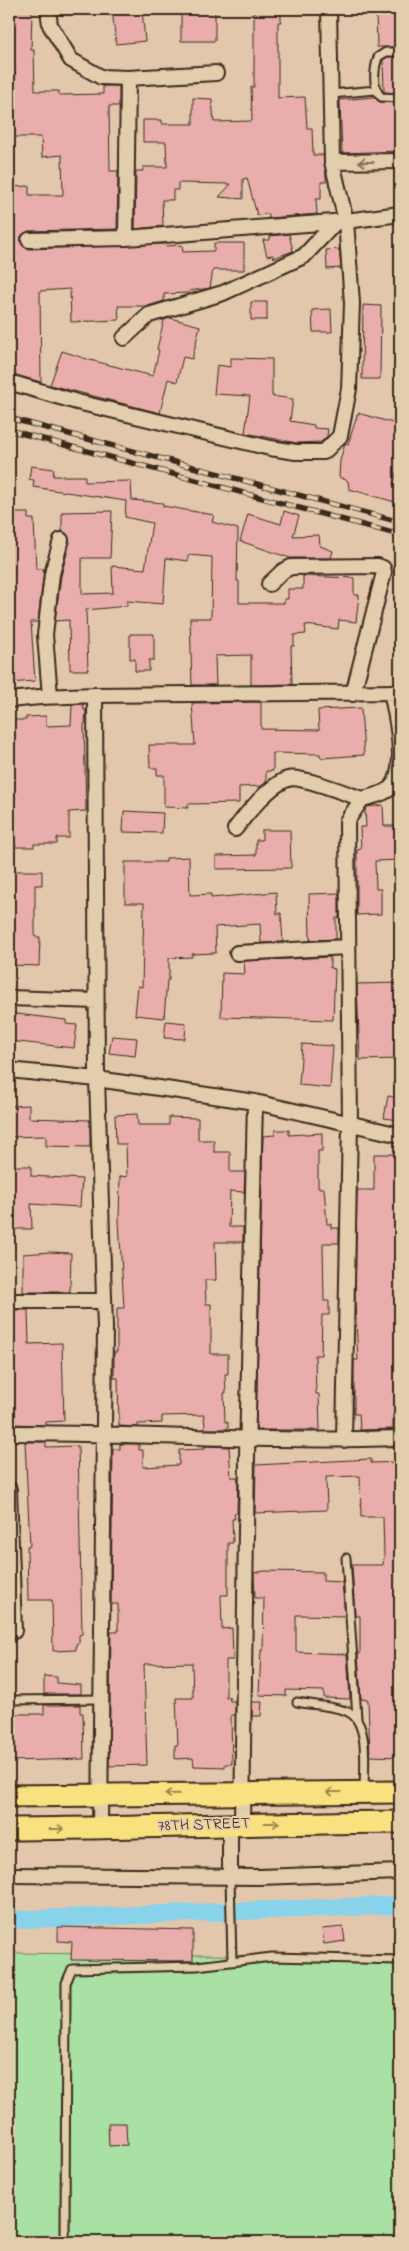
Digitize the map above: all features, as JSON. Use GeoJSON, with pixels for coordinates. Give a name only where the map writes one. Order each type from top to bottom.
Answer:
{"type":"FeatureCollection","features":[{"type":"Feature","properties":{"kind":"main road","name":"78TH STREET"},"geometry":{"type":"LineString","coordinates":[[9,1796],[400,1792]]}},
{"type":"Feature","properties":{"kind":"main road","name":"78TH STREET"},"geometry":{"type":"LineString","coordinates":[[9,1829],[100,1829],[236,1823],[400,1822]]}},
{"type":"Feature","properties":{"kind":"street"},"geometry":{"type":"LineString","coordinates":[[48,9],[50,26],[72,60],[101,76],[128,78],[216,73]]}},
{"type":"Feature","properties":{"kind":"street"},"geometry":{"type":"LineString","coordinates":[[9,382],[77,402],[270,448],[296,452],[324,452],[340,436],[349,389],[352,303],[332,162],[329,9]]}},
{"type":"Feature","properties":{"kind":"street"},"geometry":{"type":"LineString","coordinates":[[126,238],[128,78]]}},
{"type":"Feature","properties":{"kind":"street"},"geometry":{"type":"LineString","coordinates":[[332,162],[400,161]]}},
{"type":"Feature","properties":{"kind":"street"},"geometry":{"type":"LineString","coordinates":[[29,240],[126,238],[340,222],[400,214]]}},
{"type":"Feature","properties":{"kind":"street"},"geometry":{"type":"LineString","coordinates":[[124,338],[148,315],[224,293],[304,256],[340,222]]}},
{"type":"Feature","properties":{"kind":"street"},"geometry":{"type":"LineString","coordinates":[[50,696],[45,635],[52,574],[61,540]]}},
{"type":"Feature","properties":{"kind":"street"},"geometry":{"type":"LineString","coordinates":[[269,584],[283,571],[291,567],[378,566],[383,568],[384,572],[353,694]]}},
{"type":"Feature","properties":{"kind":"street"},"geometry":{"type":"LineString","coordinates":[[9,700],[50,696],[95,695],[353,694],[396,692],[400,731],[399,760],[395,782],[382,794],[362,799],[302,780],[287,779],[274,787],[235,829]]}},
{"type":"Feature","properties":{"kind":"street"},"geometry":{"type":"LineString","coordinates":[[95,695],[97,1079],[105,1328],[102,1433],[104,1542],[100,1829]]}},
{"type":"Feature","properties":{"kind":"street"},"geometry":{"type":"LineString","coordinates":[[344,1440],[350,1122],[347,821],[362,799]]}},
{"type":"Feature","properties":{"kind":"street"},"geometry":{"type":"LineString","coordinates":[[237,953],[347,947]]}},
{"type":"Feature","properties":{"kind":"street"},"geometry":{"type":"LineString","coordinates":[[9,998],[96,1001]]}},
{"type":"Feature","properties":{"kind":"street"},"geometry":{"type":"LineString","coordinates":[[9,1070],[97,1079],[255,1102],[350,1122],[400,1135]]}},
{"type":"Feature","properties":{"kind":"street"},"geometry":{"type":"LineString","coordinates":[[230,1877],[236,1823],[243,1793],[255,1102]]}},
{"type":"Feature","properties":{"kind":"street"},"geometry":{"type":"LineString","coordinates":[[9,1302],[103,1301]]}},
{"type":"Feature","properties":{"kind":"street"},"geometry":{"type":"LineString","coordinates":[[9,1433],[102,1433],[248,1439],[344,1440],[400,1438]]}},
{"type":"Feature","properties":{"kind":"street"},"geometry":{"type":"LineString","coordinates":[[9,1489],[11,1603],[14,1631]]}},
{"type":"Feature","properties":{"kind":"street"},"geometry":{"type":"LineString","coordinates":[[9,1875],[230,1877],[400,1872]]}},
{"type":"Feature","properties":{"kind":"lane"},"geometry":{"type":"LineString","coordinates":[[400,52],[386,52],[378,57],[375,66],[376,90],[381,97],[400,98]]}},
{"type":"Feature","properties":{"kind":"lane"},"geometry":{"type":"LineString","coordinates":[[331,94],[376,90]]}},
{"type":"Feature","properties":{"kind":"lane"},"geometry":{"type":"LineString","coordinates":[[346,1558],[357,1718],[362,1732],[364,1747],[364,1792]]}},
{"type":"Feature","properties":{"kind":"lane"},"geometry":{"type":"LineString","coordinates":[[9,1700],[101,1699]]}},
{"type":"Feature","properties":{"kind":"lane"},"geometry":{"type":"LineString","coordinates":[[297,1702],[348,1712],[357,1718]]}},
{"type":"Feature","properties":{"kind":"lane"},"geometry":{"type":"LineString","coordinates":[[230,1877],[232,1962]]}},
{"type":"Feature","properties":{"kind":"lane"},"geometry":{"type":"LineString","coordinates":[[65,2242],[66,1982],[72,1969],[197,1966],[272,1957],[400,1960]]}},
{"type":"Feature","properties":{"kind":"green space"},"geometry":{"type":"Polygon","coordinates":[[[9,1953],[400,1957],[400,2242],[9,2242],[9,1953]]]}},
{"type":"Feature","properties":{"kind":"building"},"geometry":{"type":"Polygon","coordinates":[[[9,9],[32,9],[31,50],[34,50],[35,91],[59,91],[59,95],[103,94],[103,86],[119,86],[119,106],[109,106],[110,171],[118,171],[117,229],[28,231],[21,236],[22,245],[29,249],[163,244],[166,246],[182,245],[183,252],[214,251],[214,243],[244,243],[244,270],[213,270],[210,288],[189,291],[189,293],[164,294],[164,301],[148,306],[118,306],[119,320],[71,322],[70,289],[40,291],[41,382],[9,373],[9,187],[29,186],[29,195],[63,195],[62,155],[42,157],[41,137],[9,137],[9,110],[14,110],[15,72],[9,72],[9,9]]]}},
{"type":"Feature","properties":{"kind":"building"},"geometry":{"type":"Polygon","coordinates":[[[112,9],[142,9],[145,41],[116,44],[112,9]]]}},
{"type":"Feature","properties":{"kind":"building"},"geometry":{"type":"Polygon","coordinates":[[[181,9],[215,9],[215,41],[181,41],[181,9]]]}},
{"type":"Feature","properties":{"kind":"building"},"geometry":{"type":"Polygon","coordinates":[[[254,9],[281,9],[281,22],[278,22],[278,98],[305,97],[307,128],[312,128],[313,155],[323,155],[326,176],[326,182],[321,182],[321,199],[316,199],[317,214],[269,218],[269,214],[257,215],[247,178],[243,179],[243,199],[219,197],[231,184],[178,183],[178,190],[173,190],[173,200],[162,200],[163,226],[135,229],[136,171],[143,171],[143,167],[167,167],[166,142],[143,142],[143,120],[162,120],[162,124],[193,124],[193,98],[212,99],[214,122],[252,121],[251,87],[254,87],[254,9]]]}},
{"type":"Feature","properties":{"kind":"building"},"geometry":{"type":"Polygon","coordinates":[[[376,9],[400,9],[400,47],[377,47],[376,9]]]}},
{"type":"Feature","properties":{"kind":"building"},"geometry":{"type":"Polygon","coordinates":[[[388,57],[400,57],[400,93],[384,92],[383,60],[388,57]]]}},
{"type":"Feature","properties":{"kind":"building"},"geometry":{"type":"Polygon","coordinates":[[[374,97],[380,102],[400,103],[400,151],[342,153],[340,100],[374,97]]]}},
{"type":"Feature","properties":{"kind":"building"},"geometry":{"type":"Polygon","coordinates":[[[289,234],[293,251],[274,258],[273,255],[267,256],[263,240],[270,240],[270,236],[289,234]]]}},
{"type":"Feature","properties":{"kind":"building"},"geometry":{"type":"Polygon","coordinates":[[[339,249],[341,268],[327,269],[326,250],[339,249]]]}},
{"type":"Feature","properties":{"kind":"building"},"geometry":{"type":"Polygon","coordinates":[[[251,302],[267,302],[267,320],[251,320],[251,302]]]}},
{"type":"Feature","properties":{"kind":"building"},"geometry":{"type":"Polygon","coordinates":[[[363,305],[381,306],[380,379],[362,379],[363,305]]]}},
{"type":"Feature","properties":{"kind":"building"},"geometry":{"type":"Polygon","coordinates":[[[331,309],[332,332],[313,332],[312,310],[331,309]]]}},
{"type":"Feature","properties":{"kind":"building"},"geometry":{"type":"Polygon","coordinates":[[[170,318],[200,326],[192,359],[183,357],[177,382],[168,379],[160,413],[50,385],[62,351],[153,376],[164,320],[170,318]]]}},
{"type":"Feature","properties":{"kind":"building"},"geometry":{"type":"Polygon","coordinates":[[[231,358],[272,359],[272,396],[293,399],[290,421],[314,425],[314,428],[328,429],[327,436],[321,442],[297,443],[245,433],[250,396],[214,394],[217,365],[231,367],[231,358]]]}},
{"type":"Feature","properties":{"kind":"building"},"geometry":{"type":"Polygon","coordinates":[[[358,413],[400,425],[400,460],[393,485],[400,488],[395,502],[349,489],[348,481],[339,477],[340,461],[345,443],[348,444],[358,413]]]}},
{"type":"Feature","properties":{"kind":"building"},"geometry":{"type":"Polygon","coordinates":[[[31,466],[54,469],[53,476],[85,476],[85,482],[131,481],[132,500],[163,503],[163,506],[214,515],[212,522],[238,529],[237,581],[239,581],[239,603],[284,603],[284,599],[288,599],[288,589],[303,589],[303,576],[354,578],[354,595],[359,595],[356,622],[339,620],[338,629],[305,625],[306,634],[294,635],[294,646],[291,646],[292,684],[251,685],[251,655],[215,656],[216,685],[192,685],[190,618],[211,618],[212,557],[188,555],[188,561],[166,558],[163,604],[127,601],[127,606],[86,610],[88,670],[70,670],[69,620],[55,621],[61,576],[70,542],[67,534],[62,531],[62,512],[112,511],[110,558],[82,558],[82,594],[113,593],[112,566],[145,569],[152,523],[125,517],[126,501],[33,487],[34,480],[29,479],[31,466]]]}},
{"type":"Feature","properties":{"kind":"building"},"geometry":{"type":"Polygon","coordinates":[[[284,511],[299,516],[293,536],[319,535],[320,546],[333,551],[331,558],[290,558],[240,541],[248,514],[281,524],[284,511]]]}},
{"type":"Feature","properties":{"kind":"building"},"geometry":{"type":"Polygon","coordinates":[[[9,513],[28,513],[28,519],[34,519],[36,569],[44,569],[38,622],[31,622],[35,681],[9,683],[9,513]]]}},
{"type":"Feature","properties":{"kind":"building"},"geometry":{"type":"Polygon","coordinates":[[[130,634],[154,634],[154,660],[149,660],[149,671],[135,671],[135,659],[130,659],[130,634]]]}},
{"type":"Feature","properties":{"kind":"building"},"geometry":{"type":"Polygon","coordinates":[[[261,702],[261,729],[319,730],[318,710],[361,708],[364,755],[321,758],[320,754],[273,753],[273,771],[266,771],[266,782],[262,786],[239,787],[239,803],[188,804],[188,808],[164,807],[164,775],[157,775],[157,768],[150,768],[149,745],[195,745],[192,703],[261,702]]]}},
{"type":"Feature","properties":{"kind":"building"},"geometry":{"type":"Polygon","coordinates":[[[83,704],[84,710],[86,710],[84,724],[86,811],[69,812],[69,838],[57,838],[57,844],[34,844],[34,847],[15,847],[15,843],[9,843],[9,720],[26,720],[26,717],[46,716],[46,726],[71,725],[72,705],[83,704]]]}},
{"type":"Feature","properties":{"kind":"building"},"geometry":{"type":"Polygon","coordinates":[[[383,805],[384,826],[400,826],[400,860],[375,861],[376,889],[381,889],[381,914],[357,915],[357,850],[361,849],[360,827],[366,827],[365,810],[367,807],[383,805]]]}},
{"type":"Feature","properties":{"kind":"building"},"geometry":{"type":"Polygon","coordinates":[[[124,811],[163,813],[162,833],[123,832],[124,811]]]}},
{"type":"Feature","properties":{"kind":"building"},"geometry":{"type":"Polygon","coordinates":[[[262,830],[290,830],[291,868],[216,869],[216,856],[256,855],[256,840],[262,840],[262,830]]]}},
{"type":"Feature","properties":{"kind":"building"},"geometry":{"type":"Polygon","coordinates":[[[189,857],[190,895],[211,894],[211,898],[276,892],[277,914],[281,913],[283,942],[261,943],[260,924],[215,927],[216,953],[192,954],[192,957],[169,958],[169,980],[167,980],[164,1018],[135,1015],[138,986],[142,987],[144,903],[125,903],[125,862],[166,862],[166,858],[189,857]]]}},
{"type":"Feature","properties":{"kind":"building"},"geometry":{"type":"Polygon","coordinates":[[[9,871],[42,871],[42,885],[35,885],[35,937],[40,937],[39,966],[9,965],[9,871]]]}},
{"type":"Feature","properties":{"kind":"building"},"geometry":{"type":"Polygon","coordinates":[[[339,893],[339,918],[336,918],[336,939],[310,940],[309,894],[339,893]]]}},
{"type":"Feature","properties":{"kind":"building"},"geometry":{"type":"Polygon","coordinates":[[[330,957],[330,968],[335,969],[333,1020],[221,1017],[222,973],[245,974],[244,961],[330,957]]]}},
{"type":"Feature","properties":{"kind":"building"},"geometry":{"type":"Polygon","coordinates":[[[400,983],[400,1059],[360,1060],[357,984],[400,983]]]}},
{"type":"Feature","properties":{"kind":"building"},"geometry":{"type":"Polygon","coordinates":[[[9,1013],[66,1020],[66,1024],[77,1025],[74,1048],[9,1041],[9,1013]]]}},
{"type":"Feature","properties":{"kind":"building"},"geometry":{"type":"Polygon","coordinates":[[[166,1021],[186,1023],[185,1039],[164,1038],[166,1021]]]}},
{"type":"Feature","properties":{"kind":"building"},"geometry":{"type":"Polygon","coordinates":[[[112,1036],[137,1038],[135,1056],[109,1053],[112,1036]]]}},
{"type":"Feature","properties":{"kind":"building"},"geometry":{"type":"Polygon","coordinates":[[[302,1044],[333,1046],[330,1088],[299,1085],[302,1044]]]}},
{"type":"Feature","properties":{"kind":"building"},"geometry":{"type":"Polygon","coordinates":[[[388,1096],[400,1098],[400,1120],[384,1118],[388,1096]]]}},
{"type":"Feature","properties":{"kind":"building"},"geometry":{"type":"Polygon","coordinates":[[[29,1105],[29,1118],[90,1120],[90,1147],[46,1146],[46,1136],[9,1137],[9,1106],[29,1105]]]}},
{"type":"Feature","properties":{"kind":"building"},"geometry":{"type":"Polygon","coordinates":[[[137,1114],[138,1125],[169,1125],[169,1117],[198,1118],[198,1140],[214,1140],[214,1152],[230,1152],[230,1172],[245,1172],[244,1192],[230,1191],[229,1227],[243,1227],[243,1242],[215,1242],[216,1280],[205,1280],[206,1304],[211,1304],[211,1354],[228,1354],[228,1374],[225,1374],[226,1393],[224,1393],[225,1422],[228,1422],[228,1429],[205,1429],[204,1415],[162,1416],[162,1423],[138,1424],[138,1427],[119,1426],[118,1378],[114,1378],[114,1352],[117,1352],[117,1308],[124,1308],[119,1221],[120,1176],[127,1177],[126,1144],[116,1144],[115,1115],[137,1114]]]}},
{"type":"Feature","properties":{"kind":"building"},"geometry":{"type":"Polygon","coordinates":[[[275,1130],[289,1130],[289,1135],[322,1133],[322,1151],[318,1151],[318,1188],[324,1188],[327,1224],[331,1224],[331,1228],[339,1228],[339,1243],[323,1243],[324,1301],[329,1301],[329,1315],[322,1315],[321,1355],[315,1355],[316,1394],[319,1394],[320,1430],[256,1430],[263,1136],[275,1135],[275,1130]]]}},
{"type":"Feature","properties":{"kind":"building"},"geometry":{"type":"Polygon","coordinates":[[[374,1154],[398,1154],[400,1156],[400,1414],[393,1414],[393,1429],[360,1430],[359,1414],[354,1414],[354,1360],[358,1360],[355,1301],[357,1190],[374,1190],[374,1154]]]}},
{"type":"Feature","properties":{"kind":"building"},"geometry":{"type":"Polygon","coordinates":[[[9,1166],[31,1166],[31,1176],[82,1179],[80,1207],[31,1204],[32,1229],[9,1229],[9,1166]]]}},
{"type":"Feature","properties":{"kind":"building"},"geometry":{"type":"Polygon","coordinates":[[[71,1253],[70,1292],[23,1292],[23,1254],[71,1253]]]}},
{"type":"Feature","properties":{"kind":"building"},"geometry":{"type":"Polygon","coordinates":[[[9,1310],[28,1310],[29,1344],[62,1343],[64,1421],[45,1422],[45,1425],[12,1424],[9,1310]]]}},
{"type":"Feature","properties":{"kind":"building"},"geometry":{"type":"Polygon","coordinates":[[[25,1442],[46,1442],[46,1447],[78,1446],[82,1634],[79,1635],[79,1643],[76,1644],[76,1650],[53,1651],[52,1600],[28,1600],[27,1546],[30,1546],[25,1442]]]}},
{"type":"Feature","properties":{"kind":"building"},"geometry":{"type":"Polygon","coordinates":[[[120,1444],[139,1444],[139,1450],[143,1450],[143,1467],[179,1465],[179,1450],[205,1449],[205,1446],[229,1447],[231,1477],[238,1477],[237,1513],[234,1513],[235,1519],[232,1519],[233,1543],[228,1543],[228,1595],[221,1595],[222,1629],[232,1628],[233,1660],[226,1660],[226,1697],[229,1697],[230,1701],[235,1701],[235,1715],[231,1715],[232,1764],[225,1764],[225,1767],[194,1766],[193,1758],[175,1759],[175,1745],[178,1745],[176,1698],[193,1698],[192,1663],[144,1664],[147,1765],[109,1766],[111,1632],[118,1632],[118,1604],[111,1604],[113,1449],[120,1449],[120,1444]]]}},
{"type":"Feature","properties":{"kind":"building"},"geometry":{"type":"Polygon","coordinates":[[[371,1459],[371,1463],[400,1462],[400,1757],[370,1756],[368,1700],[361,1699],[358,1654],[360,1654],[360,1616],[355,1616],[352,1565],[383,1565],[384,1556],[383,1517],[361,1517],[360,1476],[326,1477],[327,1510],[255,1513],[256,1465],[371,1459]]]}},
{"type":"Feature","properties":{"kind":"building"},"geometry":{"type":"Polygon","coordinates":[[[264,1571],[323,1572],[323,1581],[342,1582],[345,1616],[296,1615],[296,1652],[347,1654],[350,1699],[324,1698],[324,1691],[286,1690],[286,1696],[259,1695],[261,1650],[263,1650],[264,1598],[255,1598],[254,1573],[264,1571]]]}},
{"type":"Feature","properties":{"kind":"building"},"geometry":{"type":"Polygon","coordinates":[[[44,1676],[57,1677],[57,1683],[81,1685],[81,1694],[44,1694],[44,1676]]]}},
{"type":"Feature","properties":{"kind":"building"},"geometry":{"type":"Polygon","coordinates":[[[252,1702],[262,1702],[261,1716],[252,1716],[252,1702]]]}},
{"type":"Feature","properties":{"kind":"building"},"geometry":{"type":"Polygon","coordinates":[[[44,1705],[80,1705],[80,1713],[83,1713],[84,1759],[9,1761],[9,1714],[44,1714],[44,1705]]]}},
{"type":"Feature","properties":{"kind":"building"},"geometry":{"type":"Polygon","coordinates":[[[58,1927],[193,1930],[193,1961],[71,1960],[72,1942],[58,1941],[58,1927]]]}},
{"type":"Feature","properties":{"kind":"building"},"geometry":{"type":"Polygon","coordinates":[[[343,1927],[345,1941],[324,1944],[322,1929],[343,1927]]]}},
{"type":"Feature","properties":{"kind":"building"},"geometry":{"type":"Polygon","coordinates":[[[108,2123],[126,2123],[127,2145],[109,2146],[108,2123]]]}},
{"type":"Feature","properties":{"kind":"waterway"},"geometry":{"type":"LineString","coordinates":[[9,1920],[400,1905]]}},
{"type":"Feature","properties":{"kind":"railway"},"geometry":{"type":"LineString","coordinates":[[9,418],[400,522]]}},
{"type":"Feature","properties":{"kind":"railway"},"geometry":{"type":"LineString","coordinates":[[9,430],[400,535]]}}]}
